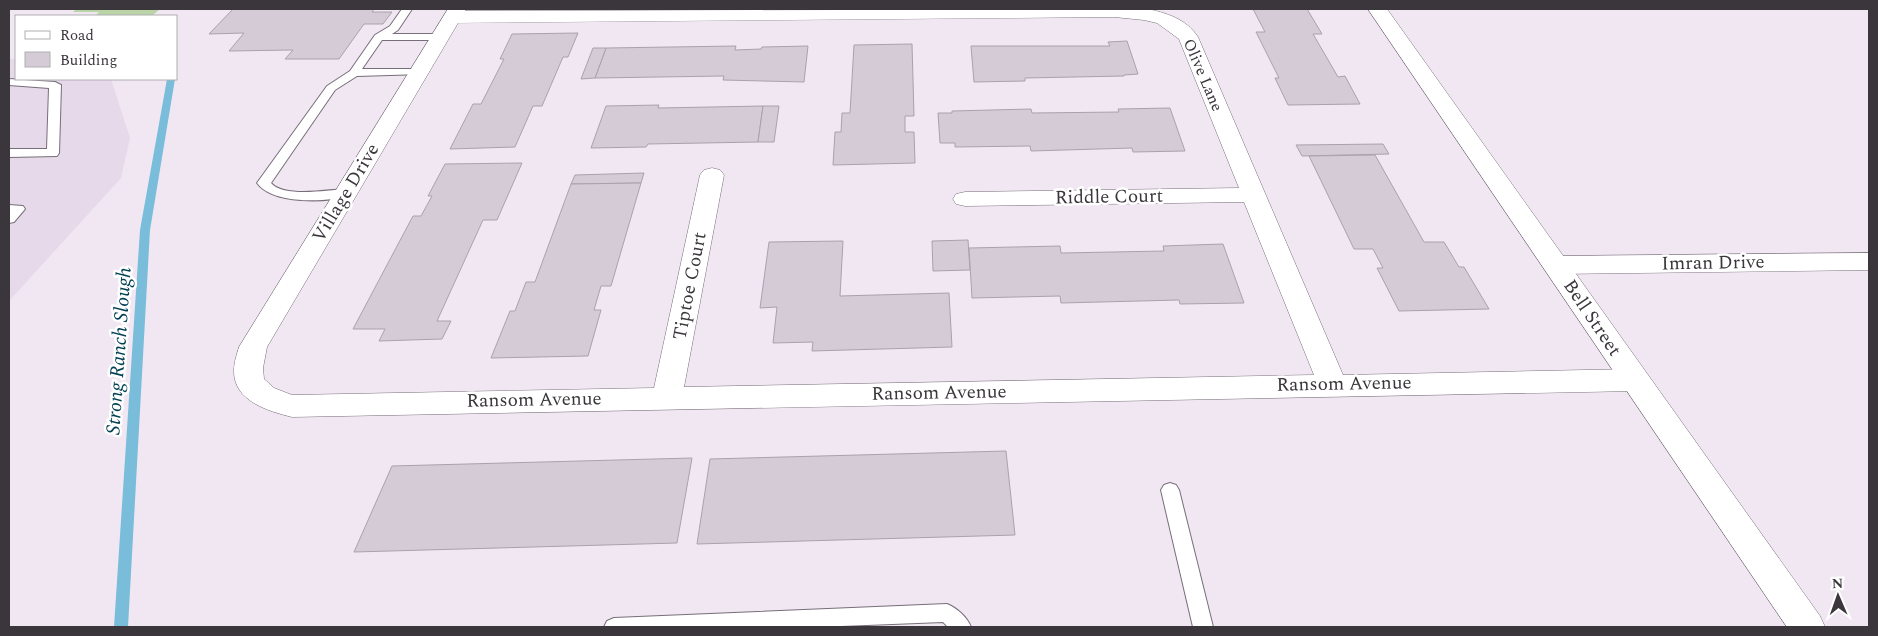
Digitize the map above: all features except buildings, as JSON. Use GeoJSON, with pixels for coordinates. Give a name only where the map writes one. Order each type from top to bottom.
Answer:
{"type":"FeatureCollection","features":[{"type":"Feature","properties":{"kind":"street","name":"Bell Street"},"geometry":{"type":"LineString","coordinates":[[1378,9],[1807,627]]}},
{"type":"Feature","properties":{"kind":"street","name":"Olive Lane"},"geometry":{"type":"LineString","coordinates":[[450,21],[749,12],[1114,11],[1139,13],[1160,18],[1182,30],[1188,37],[1332,384]]}},
{"type":"Feature","properties":{"kind":"street","name":"Village Drive"},"geometry":{"type":"LineString","coordinates":[[251,382],[248,371],[253,347],[450,21]]}},
{"type":"Feature","properties":{"kind":"street","name":"Tiptoe Court"},"geometry":{"type":"LineString","coordinates":[[667,397],[712,175]]}},
{"type":"Feature","properties":{"kind":"street","name":"Riddle Court"},"geometry":{"type":"LineString","coordinates":[[965,199],[1253,195]]}},
{"type":"Feature","properties":{"kind":"street","name":"Imran Drive"},"geometry":{"type":"LineString","coordinates":[[1556,265],[1869,261]]}},
{"type":"Feature","properties":{"kind":"street","name":"Ransom Avenue"},"geometry":{"type":"LineString","coordinates":[[251,382],[261,394],[272,401],[292,406],[1332,384],[1635,380]]}},
{"type":"Feature","properties":{"kind":"lane"},"geometry":{"type":"LineString","coordinates":[[346,194],[286,195],[266,188],[264,182],[331,88],[354,73],[379,37],[394,28],[407,9]]}},
{"type":"Feature","properties":{"kind":"lane"},"geometry":{"type":"LineString","coordinates":[[379,37],[450,21]]}},
{"type":"Feature","properties":{"kind":"lane"},"geometry":{"type":"LineString","coordinates":[[354,73],[419,72]]}},
{"type":"Feature","properties":{"kind":"lane"},"geometry":{"type":"LineString","coordinates":[[9,82],[54,85],[53,153],[9,153]]}},
{"type":"Feature","properties":{"kind":"lane"},"geometry":{"type":"LineString","coordinates":[[9,209],[18,209],[9,219]]}},
{"type":"Feature","properties":{"kind":"lane"},"geometry":{"type":"LineString","coordinates":[[1170,490],[1203,627]]}},
{"type":"Feature","properties":{"kind":"lane"},"geometry":{"type":"LineString","coordinates":[[614,627],[947,613],[961,627]]}},
{"type":"Feature","properties":{"kind":"shaded area"},"geometry":{"type":"Polygon","coordinates":[[[9,59],[15,59],[15,80],[111,80],[130,138],[121,178],[9,301],[9,59]]]}},
{"type":"Feature","properties":{"kind":"green space"},"geometry":{"type":"Polygon","coordinates":[[[76,9],[160,9],[153,15],[96,15],[99,12],[73,12],[76,9]]]}},
{"type":"Feature","properties":{"kind":"waterway","name":"Strong Ranch Slough"},"geometry":{"type":"LineString","coordinates":[[9,25],[15,26]]}},
{"type":"Feature","properties":{"kind":"waterway","name":"Strong Ranch Slough"},"geometry":{"type":"LineString","coordinates":[[121,627],[145,230],[171,80]]}}]}
